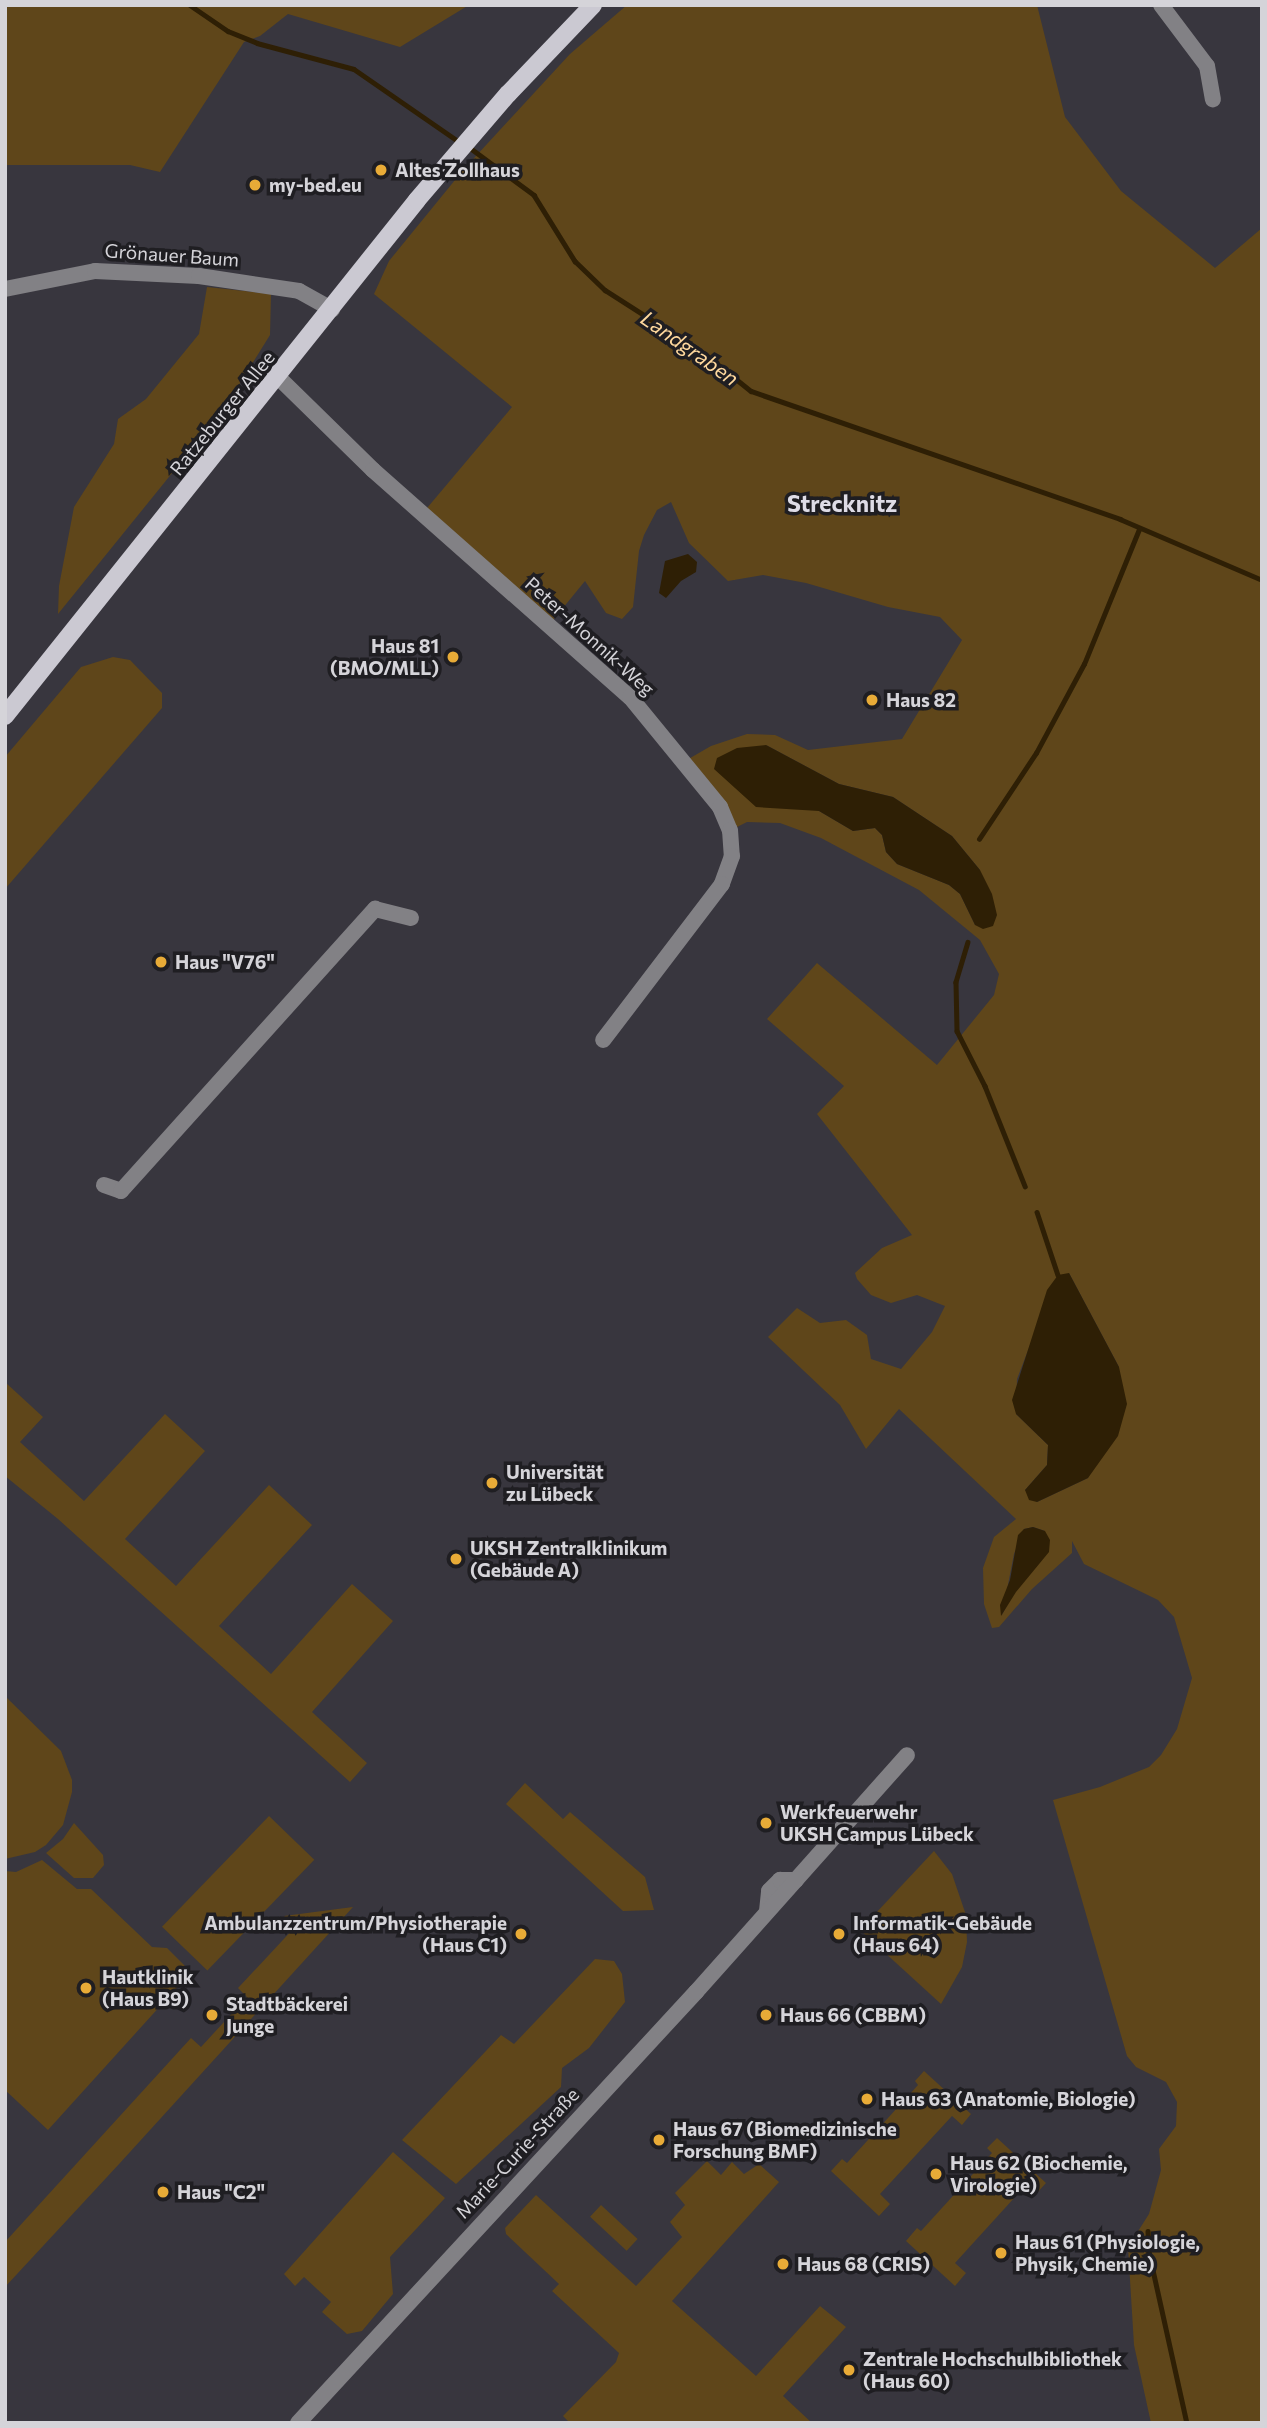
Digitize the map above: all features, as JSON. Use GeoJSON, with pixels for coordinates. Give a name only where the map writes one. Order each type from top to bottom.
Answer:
{"type":"FeatureCollection","features":[{"type":"Feature","properties":{"kind":"main road","name":"Ratzeburger Allee"},"geometry":{"type":"LineString","coordinates":[[5,716],[449,162],[593,5]]}},
{"type":"Feature","properties":{"kind":"street"},"geometry":{"type":"LineString","coordinates":[[1161,5],[1207,66],[1213,99]]}},
{"type":"Feature","properties":{"kind":"street","name":"Grönauer Baum"},"geometry":{"type":"LineString","coordinates":[[5,289],[95,271],[199,276],[299,291],[332,309]]}},
{"type":"Feature","properties":{"kind":"street","name":"Peter-Monnik-Weg"},"geometry":{"type":"LineString","coordinates":[[278,377],[373,470],[630,697],[720,807],[730,830],[732,856],[722,884],[603,1040]]}},
{"type":"Feature","properties":{"kind":"street"},"geometry":{"type":"LineString","coordinates":[[104,1185],[121,1191],[375,909],[411,918]]}},
{"type":"Feature","properties":{"kind":"street","name":"Marie-Curie-Straße"},"geometry":{"type":"LineString","coordinates":[[298,2423],[796,1880],[907,1755]]}},
{"type":"Feature","properties":{"kind":"shaded area"},"geometry":{"type":"Polygon","coordinates":[[[5,5],[469,5],[400,47],[288,14],[260,36],[244,42],[160,172],[130,165],[5,165],[5,5]]]}},
{"type":"Feature","properties":{"kind":"shaded area"},"geometry":{"type":"Polygon","coordinates":[[[627,5],[1037,5],[1065,117],[1121,191],[1215,268],[1262,228],[1262,2423],[1151,2423],[1134,2345],[1128,2247],[1149,2214],[1161,2170],[1159,2149],[1176,2126],[1177,2102],[1166,2082],[1136,2067],[1127,2056],[1053,1800],[1100,1787],[1149,1767],[1161,1755],[1177,1729],[1192,1678],[1174,1617],[1158,1600],[1084,1564],[1072,1541],[1072,1553],[1032,1589],[999,1627],[992,1628],[984,1604],[983,1568],[994,1537],[1016,1519],[899,1409],[866,1449],[840,1405],[768,1337],[797,1308],[820,1323],[846,1320],[867,1335],[871,1359],[901,1369],[932,1332],[945,1306],[917,1295],[891,1303],[871,1295],[857,1279],[855,1273],[882,1248],[912,1235],[817,1114],[844,1086],[767,1019],[817,963],[937,1065],[994,995],[999,974],[980,940],[919,890],[821,838],[780,823],[747,822],[733,829],[685,761],[711,746],[747,734],[775,735],[808,750],[902,739],[962,640],[940,617],[888,607],[806,583],[763,575],[728,581],[689,543],[671,502],[657,510],[644,535],[639,551],[633,607],[622,619],[606,613],[585,581],[549,625],[422,514],[512,407],[374,294],[389,261],[464,169],[570,54],[627,5]],[[766,745],[819,811],[853,831],[875,828],[882,835],[886,852],[897,864],[949,885],[960,894],[975,925],[980,870],[952,836],[893,797],[839,784],[766,745]],[[1069,1273],[1032,1340],[1017,1379],[1016,1414],[1048,1445],[1047,1465],[1025,1490],[1037,1502],[1088,1478],[1119,1367],[1069,1273]],[[1033,1527],[1024,1529],[1014,1554],[1002,1615],[1045,1531],[1033,1527]]]}},
{"type":"Feature","properties":{"kind":"shaded area"},"geometry":{"type":"Polygon","coordinates":[[[207,287],[271,294],[270,335],[224,409],[58,614],[59,586],[74,507],[114,444],[118,419],[146,399],[199,334],[207,287]]]}},
{"type":"Feature","properties":{"kind":"shaded area"},"geometry":{"type":"Polygon","coordinates":[[[688,554],[697,562],[696,572],[681,581],[666,598],[659,593],[665,561],[688,554]]]}},
{"type":"Feature","properties":{"kind":"shaded area"},"geometry":{"type":"Polygon","coordinates":[[[113,657],[130,660],[162,693],[162,708],[5,889],[5,757],[81,667],[113,657]]]}},
{"type":"Feature","properties":{"kind":"shaded area"},"geometry":{"type":"Polygon","coordinates":[[[766,745],[839,784],[893,797],[952,836],[980,870],[992,894],[997,915],[993,926],[983,929],[975,925],[960,894],[949,885],[897,864],[886,852],[882,835],[875,828],[853,831],[819,811],[756,807],[714,769],[717,758],[737,748],[766,745]]]}},
{"type":"Feature","properties":{"kind":"shaded area"},"geometry":{"type":"Polygon","coordinates":[[[1069,1273],[1119,1367],[1127,1404],[1118,1436],[1088,1478],[1037,1502],[1029,1500],[1025,1490],[1047,1465],[1048,1445],[1016,1414],[1012,1400],[1047,1290],[1058,1275],[1069,1273]]]}},
{"type":"Feature","properties":{"kind":"shaded area"},"geometry":{"type":"Polygon","coordinates":[[[5,1382],[43,1417],[20,1442],[84,1501],[165,1414],[205,1451],[125,1539],[176,1586],[269,1485],[312,1525],[219,1626],[271,1674],[352,1584],[393,1621],[312,1712],[367,1763],[350,1782],[58,1519],[5,1476],[5,1382]]]}},
{"type":"Feature","properties":{"kind":"shaded area"},"geometry":{"type":"Polygon","coordinates":[[[1033,1527],[1045,1531],[1050,1540],[1049,1552],[1016,1592],[1001,1616],[1000,1605],[1010,1580],[1018,1535],[1024,1529],[1033,1527]]]}},
{"type":"Feature","properties":{"kind":"shaded area"},"geometry":{"type":"Polygon","coordinates":[[[5,1696],[61,1751],[72,1780],[72,1792],[63,1825],[46,1845],[35,1852],[5,1859],[5,1696]]]}},
{"type":"Feature","properties":{"kind":"shaded area"},"geometry":{"type":"Polygon","coordinates":[[[525,1783],[563,1819],[570,1812],[645,1877],[654,1910],[623,1911],[506,1804],[525,1783]]]}},
{"type":"Feature","properties":{"kind":"shaded area"},"geometry":{"type":"Polygon","coordinates":[[[269,1816],[314,1860],[207,1971],[162,1927],[269,1816]]]}},
{"type":"Feature","properties":{"kind":"shaded area"},"geometry":{"type":"Polygon","coordinates":[[[74,1823],[103,1855],[104,1865],[93,1878],[74,1878],[46,1853],[63,1839],[74,1823]]]}},
{"type":"Feature","properties":{"kind":"shaded area"},"geometry":{"type":"Polygon","coordinates":[[[934,1851],[952,1874],[966,1915],[967,1942],[962,1967],[941,2004],[860,1930],[934,1851]]]}},
{"type":"Feature","properties":{"kind":"shaded area"},"geometry":{"type":"Polygon","coordinates":[[[42,1860],[77,1889],[91,1889],[152,1947],[167,1948],[191,1972],[48,2130],[5,2090],[5,1871],[16,1872],[42,1860]]]}},
{"type":"Feature","properties":{"kind":"shaded area"},"geometry":{"type":"Polygon","coordinates":[[[353,1907],[5,2287],[5,2242],[191,2038],[201,2047],[247,1997],[238,1988],[295,1927],[284,1916],[353,1907]]]}},
{"type":"Feature","properties":{"kind":"shaded area"},"geometry":{"type":"Polygon","coordinates":[[[595,1959],[614,1961],[622,1974],[625,2002],[589,2048],[562,2068],[561,2087],[456,2184],[402,2140],[501,2035],[514,2044],[595,1959]]]}},
{"type":"Feature","properties":{"kind":"shaded area"},"geometry":{"type":"Polygon","coordinates":[[[924,2071],[971,2114],[962,2125],[952,2116],[880,2194],[890,2204],[879,2216],[831,2171],[842,2159],[847,2163],[918,2085],[915,2081],[924,2071]]]}},
{"type":"Feature","properties":{"kind":"shaded area"},"geometry":{"type":"Polygon","coordinates":[[[997,2138],[1046,2183],[1036,2194],[1026,2185],[955,2263],[966,2273],[955,2286],[906,2241],[917,2228],[921,2231],[992,2153],[987,2148],[997,2138]]]}},
{"type":"Feature","properties":{"kind":"shaded area"},"geometry":{"type":"Polygon","coordinates":[[[393,2152],[445,2198],[390,2257],[393,2294],[362,2331],[347,2334],[322,2312],[331,2302],[304,2277],[295,2286],[284,2274],[393,2152]]]}},
{"type":"Feature","properties":{"kind":"shaded area"},"geometry":{"type":"Polygon","coordinates":[[[707,2161],[721,2175],[732,2162],[744,2174],[759,2164],[779,2182],[672,2301],[756,2376],[820,2306],[846,2327],[783,2396],[812,2423],[570,2423],[563,2416],[616,2362],[619,2353],[552,2291],[559,2284],[506,2234],[505,2228],[536,2195],[636,2286],[682,2237],[670,2222],[685,2205],[675,2193],[707,2161]]]}},
{"type":"Feature","properties":{"kind":"shaded area"},"geometry":{"type":"Polygon","coordinates":[[[601,2205],[638,2239],[627,2251],[590,2217],[601,2205]]]}},
{"type":"Feature","properties":{"kind":"waterway","name":"Landgraben"},"geometry":{"type":"LineString","coordinates":[[190,5],[228,31],[257,43],[354,69],[461,143]]}},
{"type":"Feature","properties":{"kind":"waterway","name":"Landgraben"},"geometry":{"type":"LineString","coordinates":[[469,147],[534,195],[575,261],[605,290],[705,354],[751,391],[1120,519],[1262,580]]}},
{"type":"Feature","properties":{"kind":"waterway"},"geometry":{"type":"LineString","coordinates":[[979,839],[1036,753],[1084,664],[1139,529]]}},
{"type":"Feature","properties":{"kind":"waterway"},"geometry":{"type":"LineString","coordinates":[[968,942],[956,982],[957,1031],[985,1086],[1025,1186]]}},
{"type":"Feature","properties":{"kind":"waterway"},"geometry":{"type":"LineString","coordinates":[[1037,1212],[1058,1275]]}},
{"type":"Feature","properties":{"kind":"waterway"},"geometry":{"type":"LineString","coordinates":[[1148,2231],[1149,2252],[1187,2423]]}},
{"type":"Feature","properties":{"kind":"place","name":"Altes Zollhaus"},"geometry":{"type":"Point","coordinates":[381,170]}},
{"type":"Feature","properties":{"kind":"place","name":"my-bed.eu"},"geometry":{"type":"Point","coordinates":[255,185]}},
{"type":"Feature","properties":{"kind":"place","name":"Haus 81 (BMO/MLL)"},"geometry":{"type":"Point","coordinates":[453,657]}},
{"type":"Feature","properties":{"kind":"place","name":"Haus 82"},"geometry":{"type":"Point","coordinates":[872,700]}},
{"type":"Feature","properties":{"kind":"place","name":"Haus \"V76\""},"geometry":{"type":"Point","coordinates":[161,962]}},
{"type":"Feature","properties":{"kind":"place","name":"Universität zu Lübeck"},"geometry":{"type":"Point","coordinates":[492,1483]}},
{"type":"Feature","properties":{"kind":"place","name":"UKSH Zentralklinikum (Gebäude A)"},"geometry":{"type":"Point","coordinates":[456,1559]}},
{"type":"Feature","properties":{"kind":"place","name":"Werkfeuerwehr UKSH Campus Lübeck"},"geometry":{"type":"Point","coordinates":[766,1823]}},
{"type":"Feature","properties":{"kind":"place","name":"Ambulanzzentrum/Physiotherapie (Haus C1)"},"geometry":{"type":"Point","coordinates":[521,1934]}},
{"type":"Feature","properties":{"kind":"place","name":"Informatik-Gebäude (Haus 64)"},"geometry":{"type":"Point","coordinates":[839,1934]}},
{"type":"Feature","properties":{"kind":"place","name":"Hautklinik (Haus B9)"},"geometry":{"type":"Point","coordinates":[86,1988]}},
{"type":"Feature","properties":{"kind":"place","name":"Stadtbäckerei Junge"},"geometry":{"type":"Point","coordinates":[212,2015]}},
{"type":"Feature","properties":{"kind":"place","name":"Haus 66 (CBBM)"},"geometry":{"type":"Point","coordinates":[766,2015]}},
{"type":"Feature","properties":{"kind":"place","name":"Haus 63 (Anatomie, Biologie)"},"geometry":{"type":"Point","coordinates":[867,2099]}},
{"type":"Feature","properties":{"kind":"place","name":"Haus 67 (Biomedizinische Forschung BMF)"},"geometry":{"type":"Point","coordinates":[659,2140]}},
{"type":"Feature","properties":{"kind":"place","name":"Haus 62 (Biochemie, Virologie)"},"geometry":{"type":"Point","coordinates":[936,2174]}},
{"type":"Feature","properties":{"kind":"place","name":"Haus \"C2\""},"geometry":{"type":"Point","coordinates":[163,2192]}},
{"type":"Feature","properties":{"kind":"place","name":"Haus 61 (Physiologie, Physik, Chemie)"},"geometry":{"type":"Point","coordinates":[1001,2253]}},
{"type":"Feature","properties":{"kind":"place","name":"Haus 68 (CRIS)"},"geometry":{"type":"Point","coordinates":[783,2264]}},
{"type":"Feature","properties":{"kind":"place","name":"Zentrale Hochschulbibliothek (Haus 60)"},"geometry":{"type":"Point","coordinates":[849,2370]}},
{"type":"Feature","properties":{"kind":"district","name":"Strecknitz"},"geometry":{"type":"Point","coordinates":[842,503]}}]}
